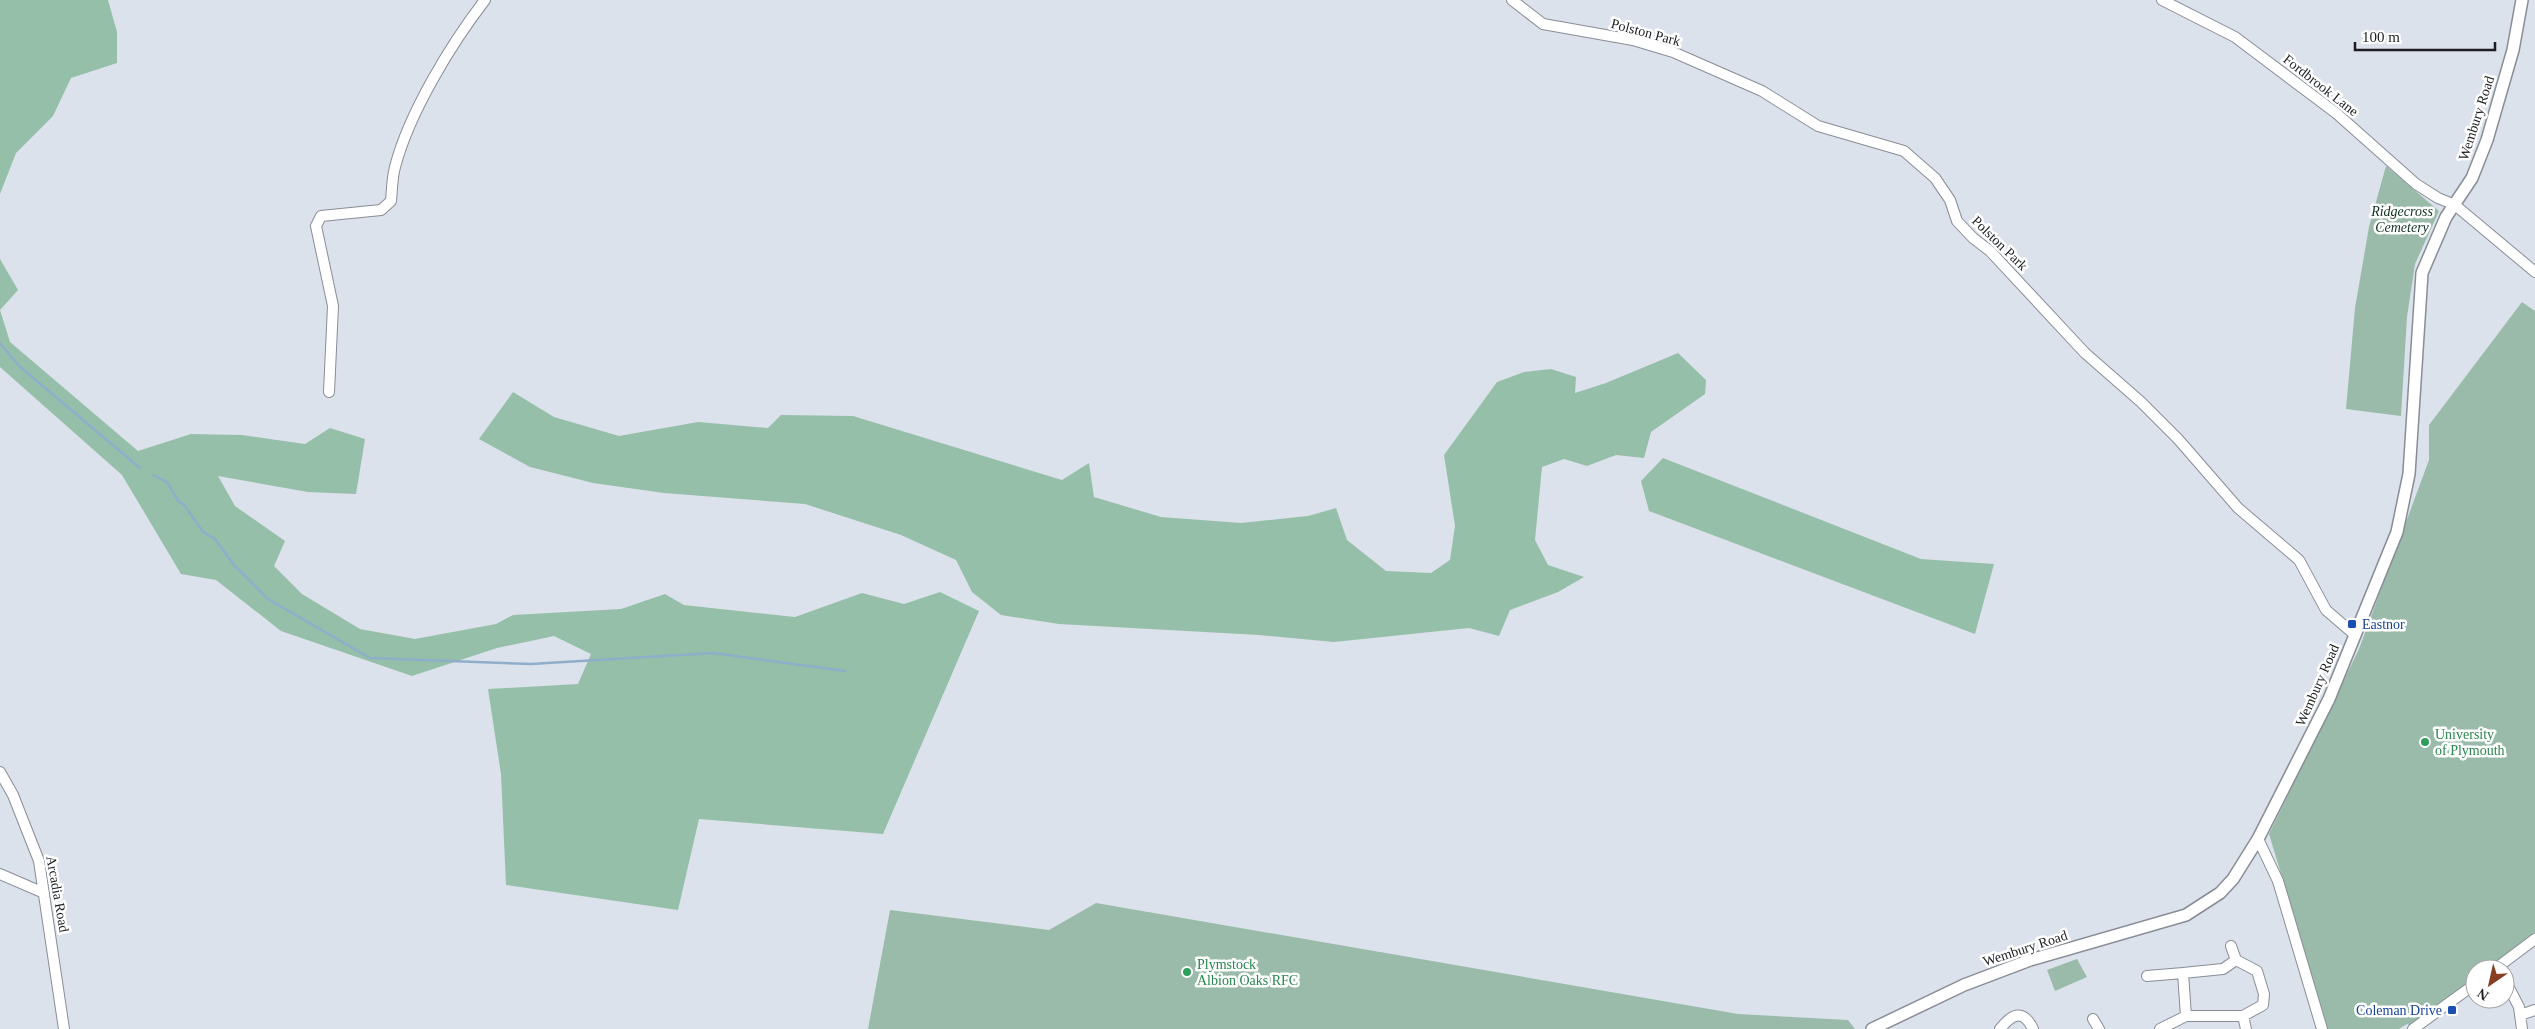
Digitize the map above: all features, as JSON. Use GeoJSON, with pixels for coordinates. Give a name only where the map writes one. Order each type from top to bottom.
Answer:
{"type":"FeatureCollection","features":[{"type":"Feature","properties":{"kind":"street"},"geometry":{"type":"LineString","coordinates":[[329,392],[334,306],[316,226],[321,216],[381,210],[391,202],[395,167],[418,111],[437,71],[485,0]]}},
{"type":"Feature","properties":{"kind":"street","name":"Polston Park"},"geometry":{"type":"LineString","coordinates":[[1512,0],[1542,24],[1632,40],[1674,52],[1762,91],[1818,126],[1904,151],[1935,178],[1950,200],[1957,221],[1973,238],[1990,251],[2085,353],[2141,402],[2178,439],[2238,508],[2298,560],[2326,610],[2355,635]]}},
{"type":"Feature","properties":{"kind":"street","name":"Fordbrook Lane"},"geometry":{"type":"LineString","coordinates":[[2162,0],[2235,36],[2336,113],[2416,184],[2438,198],[2454,205],[2535,272]]}},
{"type":"Feature","properties":{"kind":"street","name":"Wembury Road"},"geometry":{"type":"LineString","coordinates":[[1872,1029],[1964,985],[2030,960],[2186,915],[2220,892],[2233,879],[2258,839],[2329,699],[2397,532],[2409,474],[2422,273],[2446,217],[2472,178],[2487,140],[2513,50],[2522,0]]}},
{"type":"Feature","properties":{"kind":"street","name":"Arcadia Road"},"geometry":{"type":"LineString","coordinates":[[0,772],[33,841],[44,893],[64,1029]]}},
{"type":"Feature","properties":{"kind":"street"},"geometry":{"type":"LineString","coordinates":[[2258,839],[2278,881],[2322,1029]]}},
{"type":"Feature","properties":{"kind":"street"},"geometry":{"type":"LineString","coordinates":[[0,874],[44,893]]}},
{"type":"Feature","properties":{"kind":"street"},"geometry":{"type":"LineString","coordinates":[[2510,959],[2535,939]]}},
{"type":"Feature","properties":{"kind":"street"},"geometry":{"type":"LineString","coordinates":[[2160,1029],[2186,1016],[2243,1016],[2263,1005],[2264,994],[2257,971],[2236,960],[2232,946]]}},
{"type":"Feature","properties":{"kind":"street"},"geometry":{"type":"LineString","coordinates":[[2147,976],[2223,969],[2236,960]]}},
{"type":"Feature","properties":{"kind":"street"},"geometry":{"type":"LineString","coordinates":[[2183,973],[2186,1016]]}},
{"type":"Feature","properties":{"kind":"street"},"geometry":{"type":"LineString","coordinates":[[2414,1029],[2465,991]]}},
{"type":"Feature","properties":{"kind":"street"},"geometry":{"type":"LineString","coordinates":[[2515,999],[2519,1007],[2522,1029]]}},
{"type":"Feature","properties":{"kind":"street"},"geometry":{"type":"LineString","coordinates":[[2520,1015],[2535,1010]]}},
{"type":"Feature","properties":{"kind":"street"},"geometry":{"type":"LineString","coordinates":[[2000,1029],[2010,1017],[2018,1015],[2029,1020],[2033,1029]]}},
{"type":"Feature","properties":{"kind":"street"},"geometry":{"type":"LineString","coordinates":[[2243,1016],[2246,1029]]}},
{"type":"Feature","properties":{"kind":"street"},"geometry":{"type":"LineString","coordinates":[[2093,1019],[2099,1029]]}},
{"type":"Feature","properties":{"kind":"green space"},"geometry":{"type":"Polygon","coordinates":[[[0,0],[108,0],[117,32],[117,63],[71,78],[53,116],[16,153],[0,194],[0,0]]]}},
{"type":"Feature","properties":{"kind":"green space","name":"Ridgecross Cemetery"},"geometry":{"type":"Polygon","coordinates":[[[2386,166],[2439,211],[2415,264],[2407,317],[2401,416],[2346,409],[2355,308],[2369,227],[2386,166]]]}},
{"type":"Feature","properties":{"kind":"green space"},"geometry":{"type":"Polygon","coordinates":[[[0,259],[18,290],[0,310],[0,259]]]}},
{"type":"Feature","properties":{"kind":"green space","name":"University of Plymouth"},"geometry":{"type":"Polygon","coordinates":[[[2522,302],[2535,311],[2535,932],[2501,959],[2465,959],[2465,988],[2414,1028],[2407,1024],[2399,1029],[2328,1029],[2269,834],[2359,649],[2429,460],[2429,425],[2522,302]]]}},
{"type":"Feature","properties":{"kind":"green space"},"geometry":{"type":"Polygon","coordinates":[[[0,310],[10,342],[138,451],[191,434],[242,435],[305,444],[330,428],[365,439],[356,494],[308,492],[218,476],[235,506],[285,541],[274,566],[302,594],[360,629],[415,639],[496,624],[513,615],[621,609],[665,594],[684,605],[795,617],[862,593],[904,604],[940,592],[979,611],[883,834],[699,819],[678,910],[506,885],[501,774],[488,689],[578,684],[591,654],[554,636],[497,648],[412,676],[281,631],[216,580],[181,574],[122,475],[0,367],[0,310]]]}},
{"type":"Feature","properties":{"kind":"green space"},"geometry":{"type":"Polygon","coordinates":[[[1678,353],[1706,380],[1705,394],[1651,432],[1644,458],[1616,455],[1587,466],[1564,459],[1542,467],[1535,540],[1548,565],[1584,577],[1558,592],[1510,610],[1499,636],[1469,628],[1334,642],[1259,635],[1059,624],[1001,615],[972,592],[956,560],[901,535],[805,504],[664,493],[593,483],[530,467],[479,439],[513,392],[554,417],[619,436],[698,422],[768,428],[781,415],[853,416],[1062,480],[1089,463],[1094,497],[1161,517],[1241,523],[1308,516],[1336,508],[1347,540],[1386,571],[1431,573],[1450,560],[1455,526],[1444,455],[1497,382],[1524,372],[1551,369],[1576,377],[1575,393],[1606,383],[1678,353]]]}},
{"type":"Feature","properties":{"kind":"green space"},"geometry":{"type":"Polygon","coordinates":[[[1663,458],[1921,559],[1994,564],[1975,634],[1649,511],[1641,481],[1663,458]]]}},
{"type":"Feature","properties":{"kind":"green space","name":"Plymstock Albion Oaks RFC"},"geometry":{"type":"Polygon","coordinates":[[[1096,903],[1738,1014],[1848,1020],[1855,1029],[868,1029],[890,910],[1049,930],[1096,903]]]}},
{"type":"Feature","properties":{"kind":"green space"},"geometry":{"type":"Polygon","coordinates":[[[2077,959],[2087,977],[2055,991],[2047,970],[2077,959]]]}},
{"type":"Feature","properties":{"kind":"waterway"},"geometry":{"type":"LineString","coordinates":[[0,343],[19,366],[140,468]]}},
{"type":"Feature","properties":{"kind":"waterway"},"geometry":{"type":"LineString","coordinates":[[153,475],[167,482],[178,501],[185,506],[203,532],[215,539],[233,564],[268,599],[370,658],[531,664],[713,653],[845,671]]}},
{"type":"Feature","properties":{"kind":"place","name":"Eastnor"},"geometry":{"type":"Point","coordinates":[2352,624]}},
{"type":"Feature","properties":{"kind":"place","name":"University of Plymouth"},"geometry":{"type":"Point","coordinates":[2425,742]}},
{"type":"Feature","properties":{"kind":"place","name":"Plymstock Albion Oaks RFC"},"geometry":{"type":"Point","coordinates":[1187,972]}},
{"type":"Feature","properties":{"kind":"place","name":"Coleman Drive"},"geometry":{"type":"Point","coordinates":[2452,1010]}}]}
